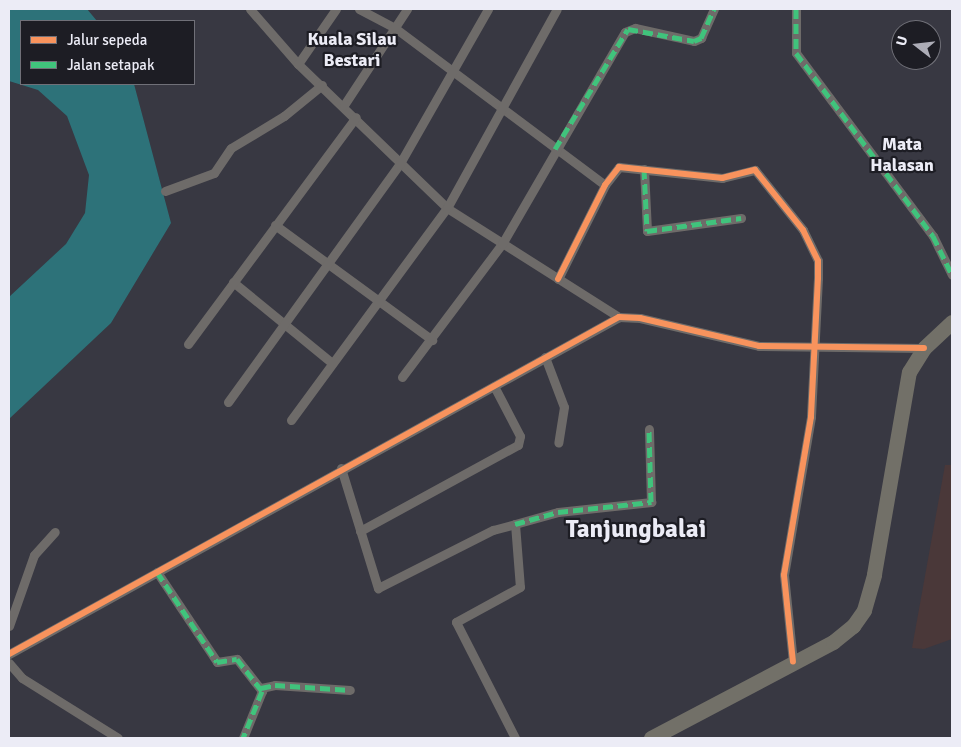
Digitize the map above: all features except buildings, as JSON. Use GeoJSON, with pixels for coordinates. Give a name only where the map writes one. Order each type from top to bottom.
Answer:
{"type":"FeatureCollection","features":[{"type":"Feature","properties":{"kind":"highway"},"geometry":{"type":"LineString","coordinates":[[651,738],[833,642],[864,610],[909,372],[924,348],[952,322]]}},
{"type":"Feature","properties":{"kind":"street"},"geometry":{"type":"LineString","coordinates":[[250,9],[298,64],[344,105],[399,165],[447,208],[618,317],[640,318],[758,346],[924,348]]}},
{"type":"Feature","properties":{"kind":"street"},"geometry":{"type":"LineString","coordinates":[[298,64],[336,9]]}},
{"type":"Feature","properties":{"kind":"street"},"geometry":{"type":"LineString","coordinates":[[359,9],[395,28],[504,108],[555,150],[605,185]]}},
{"type":"Feature","properties":{"kind":"street"},"geometry":{"type":"LineString","coordinates":[[344,105],[408,9]]}},
{"type":"Feature","properties":{"kind":"street"},"geometry":{"type":"LineString","coordinates":[[228,402],[399,165],[488,9]]}},
{"type":"Feature","properties":{"kind":"street"},"geometry":{"type":"LineString","coordinates":[[291,420],[332,363],[380,302],[447,208],[504,108],[557,9]]}},
{"type":"Feature","properties":{"kind":"street"},"geometry":{"type":"LineString","coordinates":[[402,377],[432,340],[502,244],[555,150],[628,29],[694,41],[701,38],[714,9]]}},
{"type":"Feature","properties":{"kind":"street"},"geometry":{"type":"LineString","coordinates":[[796,9],[796,54],[933,236],[952,275]]}},
{"type":"Feature","properties":{"kind":"street"},"geometry":{"type":"LineString","coordinates":[[165,191],[214,173],[231,148],[284,116],[322,85]]}},
{"type":"Feature","properties":{"kind":"street"},"geometry":{"type":"LineString","coordinates":[[188,344],[356,117]]}},
{"type":"Feature","properties":{"kind":"street"},"geometry":{"type":"LineString","coordinates":[[558,279],[605,185],[619,167],[722,178],[751,170],[760,173],[803,230],[818,261],[815,347],[807,442],[785,557],[784,593],[793,662]]}},
{"type":"Feature","properties":{"kind":"street"},"geometry":{"type":"LineString","coordinates":[[644,169],[647,232],[741,218]]}},
{"type":"Feature","properties":{"kind":"street"},"geometry":{"type":"LineString","coordinates":[[275,225],[432,340]]}},
{"type":"Feature","properties":{"kind":"street"},"geometry":{"type":"LineString","coordinates":[[233,282],[332,363]]}},
{"type":"Feature","properties":{"kind":"street"},"geometry":{"type":"LineString","coordinates":[[9,654],[341,468],[618,317]]}},
{"type":"Feature","properties":{"kind":"street"},"geometry":{"type":"LineString","coordinates":[[545,357],[564,407],[558,443]]}},
{"type":"Feature","properties":{"kind":"street"},"geometry":{"type":"LineString","coordinates":[[360,531],[518,445],[520,436],[494,386]]}},
{"type":"Feature","properties":{"kind":"street"},"geometry":{"type":"LineString","coordinates":[[341,468],[378,588],[493,530],[558,512],[652,502],[649,430]]}},
{"type":"Feature","properties":{"kind":"street"},"geometry":{"type":"LineString","coordinates":[[515,524],[520,587],[456,622],[515,738]]}},
{"type":"Feature","properties":{"kind":"street"},"geometry":{"type":"LineString","coordinates":[[9,626],[34,555],[55,532]]}},
{"type":"Feature","properties":{"kind":"street"},"geometry":{"type":"LineString","coordinates":[[157,572],[217,662],[237,659],[260,688],[264,696],[243,738]]}},
{"type":"Feature","properties":{"kind":"street"},"geometry":{"type":"LineString","coordinates":[[9,663],[22,678],[118,738]]}},
{"type":"Feature","properties":{"kind":"street"},"geometry":{"type":"LineString","coordinates":[[260,688],[275,685],[350,690]]}},
{"type":"Feature","properties":{"kind":"shaded area"},"geometry":{"type":"Polygon","coordinates":[[[945,465],[952,465],[952,639],[924,649],[912,648],[945,465]]]}},
{"type":"Feature","properties":{"kind":"water"},"geometry":{"type":"Polygon","coordinates":[[[9,9],[87,9],[96,20],[20,20],[20,84],[9,81],[9,9]]]}},
{"type":"Feature","properties":{"kind":"water"},"geometry":{"type":"Polygon","coordinates":[[[22,85],[134,85],[171,223],[111,323],[9,419],[9,297],[66,244],[85,213],[89,175],[67,116],[38,90],[22,85]]]}},
{"type":"Feature","properties":{"kind":"marked path"},"geometry":{"type":"LineString","coordinates":[[555,149],[628,29],[694,41],[701,38],[714,9]]}},
{"type":"Feature","properties":{"kind":"marked path"},"geometry":{"type":"LineString","coordinates":[[796,9],[796,53],[933,236],[952,275]]}},
{"type":"Feature","properties":{"kind":"marked path"},"geometry":{"type":"LineString","coordinates":[[644,169],[647,231],[741,218]]}},
{"type":"Feature","properties":{"kind":"marked path"},"geometry":{"type":"LineString","coordinates":[[515,524],[558,512],[651,502],[649,429]]}},
{"type":"Feature","properties":{"kind":"marked path"},"geometry":{"type":"LineString","coordinates":[[157,572],[217,662],[237,659],[262,691],[243,738]]}},
{"type":"Feature","properties":{"kind":"marked path"},"geometry":{"type":"LineString","coordinates":[[261,688],[275,685],[350,690]]}},
{"type":"Feature","properties":{"kind":"cycle path"},"geometry":{"type":"LineString","coordinates":[[558,279],[605,185],[619,167],[722,178],[755,170],[803,230],[818,261],[818,278],[811,417],[784,575],[793,662]]}},
{"type":"Feature","properties":{"kind":"cycle path"},"geometry":{"type":"LineString","coordinates":[[9,654],[619,317],[640,318],[759,346],[924,348]]}},
{"type":"Feature","properties":{"kind":"district","name":"Kuala Silau Bestari"},"geometry":{"type":"Point","coordinates":[352,50]}},
{"type":"Feature","properties":{"kind":"district","name":"Mata Halasan"},"geometry":{"type":"Point","coordinates":[902,155]}},
{"type":"Feature","properties":{"kind":"district","name":"Tanjungbalai"},"geometry":{"type":"Point","coordinates":[636,529]}}]}
